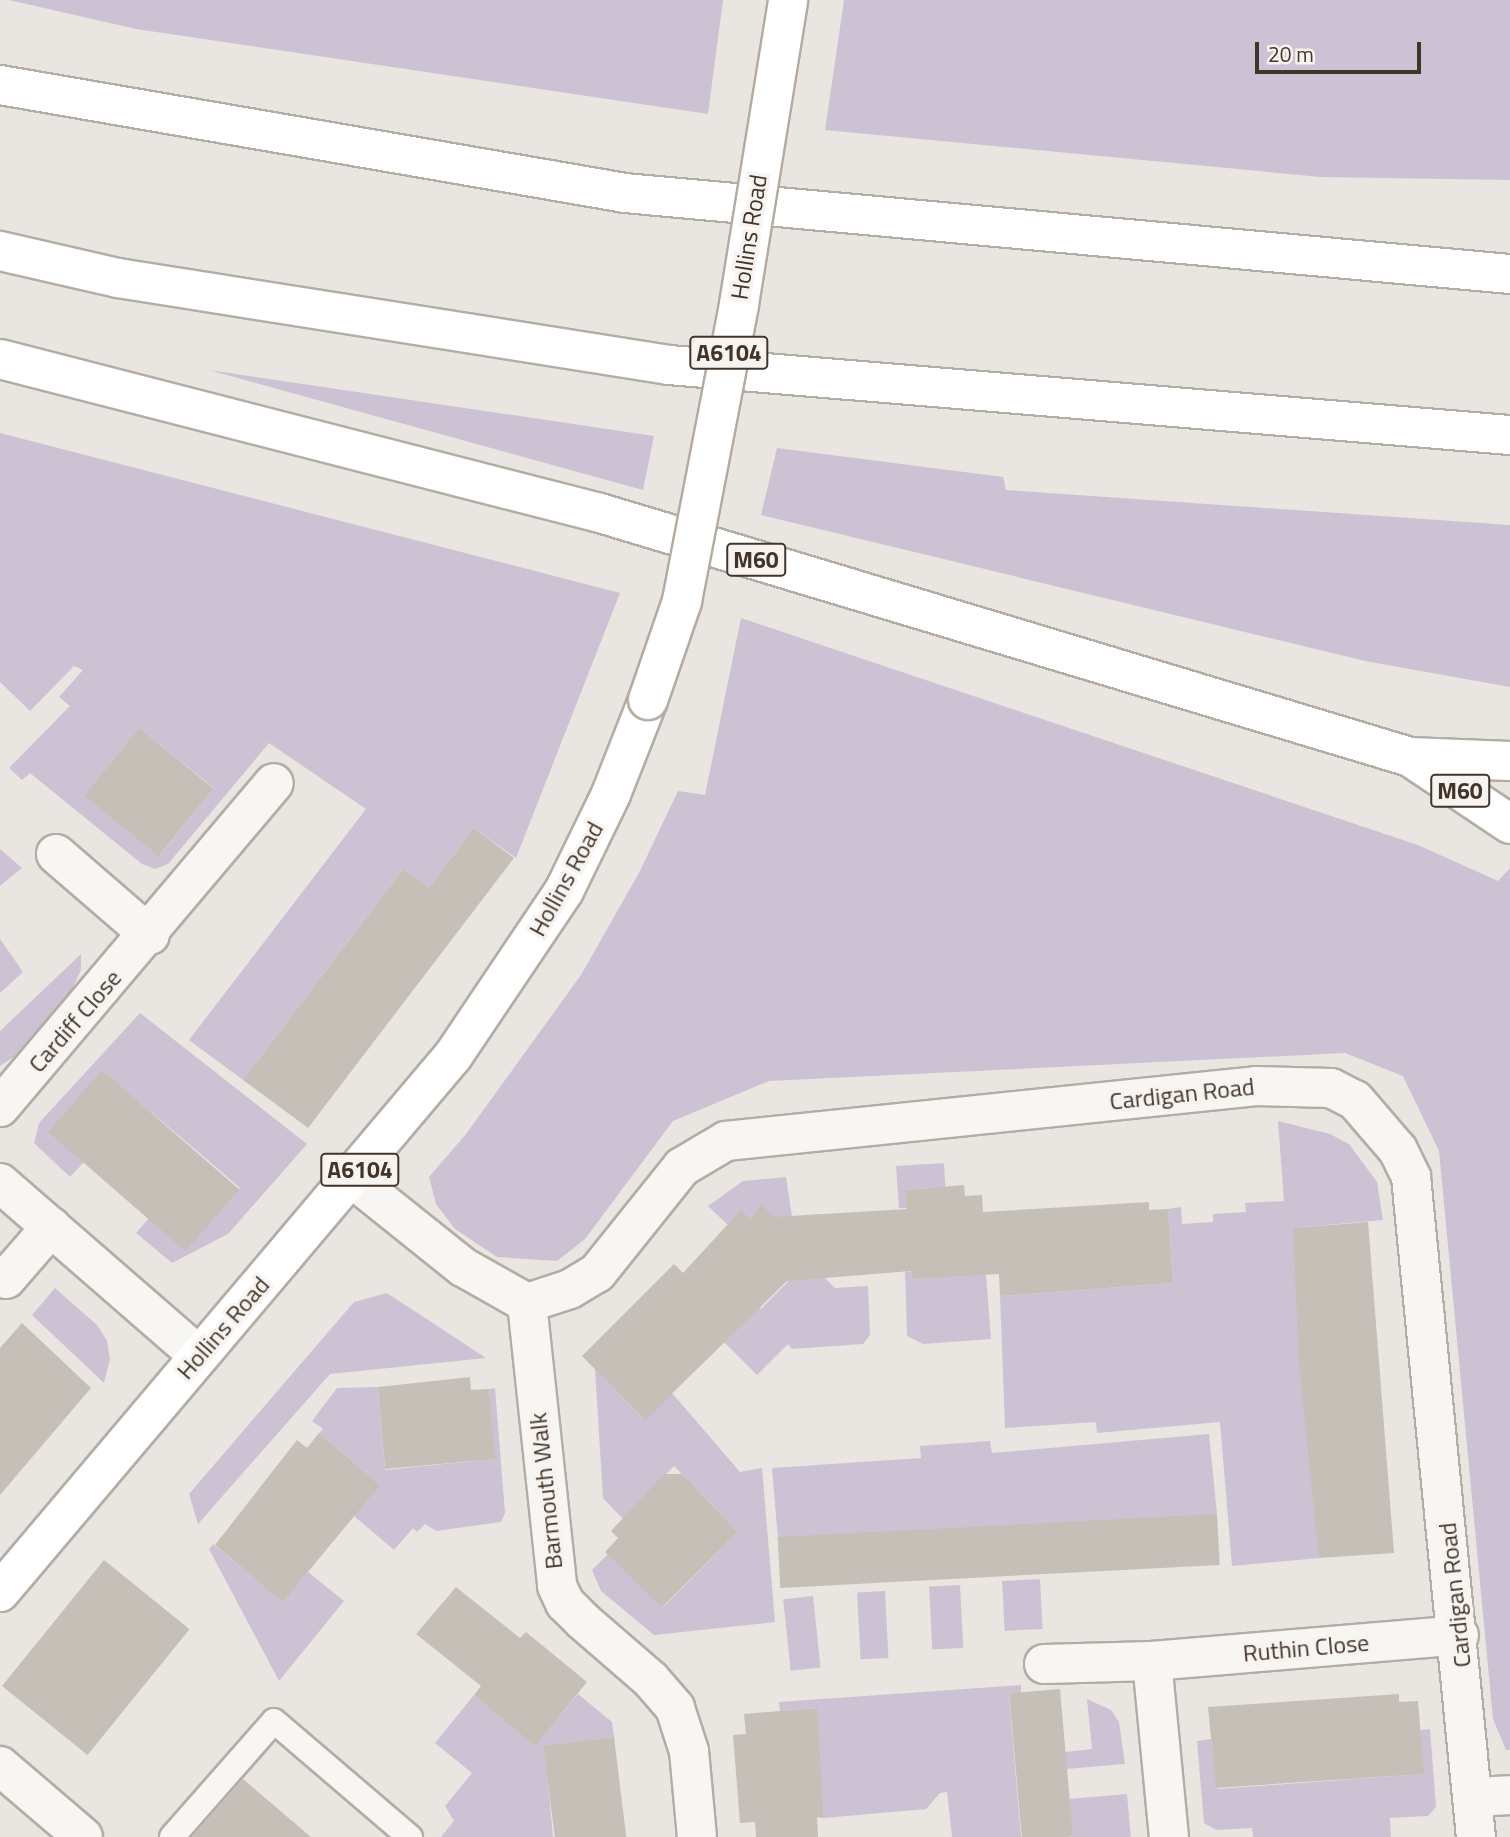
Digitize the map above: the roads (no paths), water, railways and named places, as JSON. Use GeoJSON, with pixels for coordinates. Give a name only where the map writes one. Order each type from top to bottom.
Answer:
{"type":"FeatureCollection","features":[{"type":"Feature","properties":{"kind":"main road","name":"Hollins Road"},"geometry":{"type":"LineString","coordinates":[[0,1592],[198,1355],[354,1179],[453,1056],[564,891],[611,794],[648,700],[682,601],[739,304],[788,0]]}},
{"type":"Feature","properties":{"kind":"main road"},"geometry":{"type":"LineString","coordinates":[[0,85],[625,193],[1510,274]]}},
{"type":"Feature","properties":{"kind":"main road"},"geometry":{"type":"LineString","coordinates":[[0,251],[118,278],[668,365],[1510,435]]}},
{"type":"Feature","properties":{"kind":"main road","name":"M60"},"geometry":{"type":"LineString","coordinates":[[0,359],[600,513],[1410,757],[1510,761]]}},
{"type":"Feature","properties":{"kind":"main road","name":"M60"},"geometry":{"type":"LineString","coordinates":[[1410,757],[1510,824]]}},
{"type":"Feature","properties":{"kind":"street","name":"Cardiff Close"},"geometry":{"type":"LineString","coordinates":[[0,1107],[150,935],[274,783]]}},
{"type":"Feature","properties":{"kind":"street"},"geometry":{"type":"LineString","coordinates":[[56,854],[150,935]]}},
{"type":"Feature","properties":{"kind":"street","name":"Cardigan Road"},"geometry":{"type":"LineString","coordinates":[[527,1303],[570,1289],[597,1273],[682,1167],[726,1141],[1256,1086],[1331,1088],[1354,1100],[1381,1128],[1411,1177],[1459,1635],[1492,1796],[1476,1837]]}},
{"type":"Feature","properties":{"kind":"street"},"geometry":{"type":"LineString","coordinates":[[354,1179],[463,1267],[527,1303]]}},
{"type":"Feature","properties":{"kind":"street"},"geometry":{"type":"LineString","coordinates":[[0,1183],[198,1355]]}},
{"type":"Feature","properties":{"kind":"street"},"geometry":{"type":"LineString","coordinates":[[3,1280],[51,1227]]}},
{"type":"Feature","properties":{"kind":"street","name":"Barmouth Walk"},"geometry":{"type":"LineString","coordinates":[[527,1303],[555,1579],[565,1603],[651,1680],[676,1708],[690,1752],[697,1837]]}},
{"type":"Feature","properties":{"kind":"street","name":"Ruthin Close"},"geometry":{"type":"LineString","coordinates":[[1044,1664],[1152,1661],[1459,1635]]}},
{"type":"Feature","properties":{"kind":"street"},"geometry":{"type":"LineString","coordinates":[[1152,1661],[1170,1837]]}},
{"type":"Feature","properties":{"kind":"street"},"geometry":{"type":"LineString","coordinates":[[0,1766],[76,1835]]}},
{"type":"Feature","properties":{"kind":"lane"},"geometry":{"type":"LineString","coordinates":[[172,1837],[274,1721],[410,1837]]}}]}
